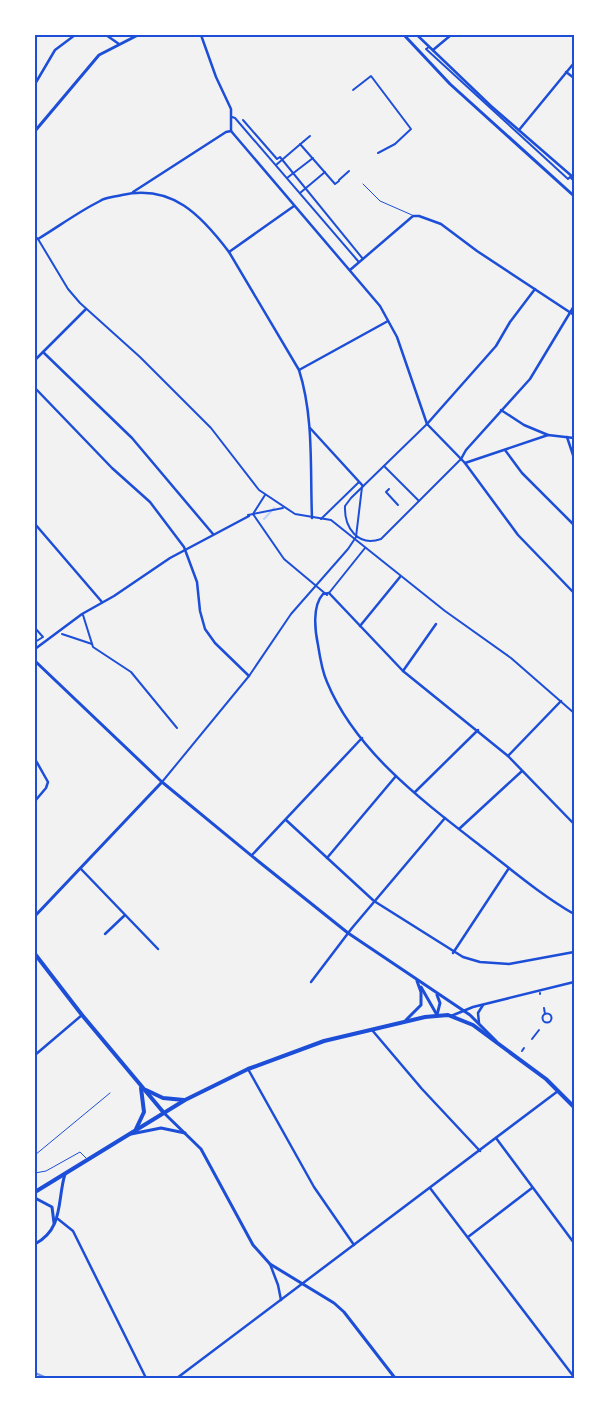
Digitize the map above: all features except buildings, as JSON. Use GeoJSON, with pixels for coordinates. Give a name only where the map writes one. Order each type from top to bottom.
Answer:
{"type":"FeatureCollection","features":[{"type":"Feature","properties":{"kind":"main road"},"geometry":{"type":"LineString","coordinates":[[35,954],[82,1015],[164,1113]]}},
{"type":"Feature","properties":{"kind":"main road"},"geometry":{"type":"LineString","coordinates":[[35,1192],[185,1100],[248,1068],[305,1047],[406,1020],[436,1015],[452,1016],[473,1025],[559,1090],[574,1107]]}},
{"type":"Feature","properties":{"kind":"main road"},"geometry":{"type":"LineString","coordinates":[[142,1088],[162,1098],[185,1100]]}},
{"type":"Feature","properties":{"kind":"main road"},"geometry":{"type":"LineString","coordinates":[[131,1134],[138,1126],[144,1112],[142,1088]]}},
{"type":"Feature","properties":{"kind":"street"},"geometry":{"type":"LineString","coordinates":[[35,84],[56,50],[75,35]]}},
{"type":"Feature","properties":{"kind":"street"},"geometry":{"type":"LineString","coordinates":[[106,35],[118,44]]}},
{"type":"Feature","properties":{"kind":"street"},"geometry":{"type":"LineString","coordinates":[[35,131],[99,55],[138,35]]}},
{"type":"Feature","properties":{"kind":"street"},"geometry":{"type":"LineString","coordinates":[[201,35],[234,118],[358,262]]}},
{"type":"Feature","properties":{"kind":"street"},"geometry":{"type":"LineString","coordinates":[[404,35],[450,84],[574,196]]}},
{"type":"Feature","properties":{"kind":"street"},"geometry":{"type":"LineString","coordinates":[[417,35],[574,179]]}},
{"type":"Feature","properties":{"kind":"street"},"geometry":{"type":"LineString","coordinates":[[432,50],[451,35]]}},
{"type":"Feature","properties":{"kind":"street"},"geometry":{"type":"LineString","coordinates":[[429,47],[426,49],[452,76],[568,179],[570,177],[574,179]]}},
{"type":"Feature","properties":{"kind":"street"},"geometry":{"type":"LineString","coordinates":[[519,130],[574,63]]}},
{"type":"Feature","properties":{"kind":"street"},"geometry":{"type":"LineString","coordinates":[[566,72],[574,78]]}},
{"type":"Feature","properties":{"kind":"street"},"geometry":{"type":"LineString","coordinates":[[353,90],[371,76],[412,129],[395,144],[378,152]]}},
{"type":"Feature","properties":{"kind":"street"},"geometry":{"type":"LineString","coordinates":[[231,131],[236,113]]}},
{"type":"Feature","properties":{"kind":"street"},"geometry":{"type":"LineString","coordinates":[[243,120],[277,159],[280,157],[363,259]]}},
{"type":"Feature","properties":{"kind":"street"},"geometry":{"type":"LineString","coordinates":[[131,193],[226,132],[231,131]]}},
{"type":"Feature","properties":{"kind":"street"},"geometry":{"type":"LineString","coordinates":[[231,131],[377,302],[397,337],[427,424],[464,463],[518,535],[574,593]]}},
{"type":"Feature","properties":{"kind":"street"},"geometry":{"type":"LineString","coordinates":[[276,165],[310,136]]}},
{"type":"Feature","properties":{"kind":"street"},"geometry":{"type":"LineString","coordinates":[[300,144],[336,184],[348,172]]}},
{"type":"Feature","properties":{"kind":"street"},"geometry":{"type":"LineString","coordinates":[[287,178],[313,158]]}},
{"type":"Feature","properties":{"kind":"street"},"geometry":{"type":"LineString","coordinates":[[300,193],[325,172]]}},
{"type":"Feature","properties":{"kind":"street"},"geometry":{"type":"LineString","coordinates":[[312,518],[309,428],[305,389],[299,370],[229,252],[217,236],[182,202],[158,194],[131,193],[102,200],[36,238],[68,289],[86,309],[140,356],[211,428],[253,484],[265,495],[283,508],[300,516],[312,518],[331,520],[400,576],[510,658],[574,713]]}},
{"type":"Feature","properties":{"kind":"street"},"geometry":{"type":"LineString","coordinates":[[229,252],[294,206]]}},
{"type":"Feature","properties":{"kind":"street"},"geometry":{"type":"LineString","coordinates":[[350,270],[413,216],[419,216],[441,224],[470,247],[574,315]]}},
{"type":"Feature","properties":{"kind":"street"},"geometry":{"type":"LineString","coordinates":[[535,289],[510,322],[496,346],[427,424],[362,486],[345,506],[348,526],[355,538],[369,542],[381,539],[406,512],[461,460],[466,450],[530,379],[574,306]]}},
{"type":"Feature","properties":{"kind":"street"},"geometry":{"type":"LineString","coordinates":[[35,360],[86,309]]}},
{"type":"Feature","properties":{"kind":"street"},"geometry":{"type":"LineString","coordinates":[[299,370],[388,321]]}},
{"type":"Feature","properties":{"kind":"street"},"geometry":{"type":"LineString","coordinates":[[43,352],[132,438],[213,534]]}},
{"type":"Feature","properties":{"kind":"street"},"geometry":{"type":"LineString","coordinates":[[35,388],[112,468],[150,502],[184,547],[197,582],[200,611],[208,634],[249,676]]}},
{"type":"Feature","properties":{"kind":"street"},"geometry":{"type":"LineString","coordinates":[[502,410],[524,425],[548,435],[574,438]]}},
{"type":"Feature","properties":{"kind":"street"},"geometry":{"type":"LineString","coordinates":[[35,916],[162,782],[249,676],[291,614],[348,549],[355,538],[362,486],[309,428]]}},
{"type":"Feature","properties":{"kind":"street"},"geometry":{"type":"LineString","coordinates":[[464,463],[548,435]]}},
{"type":"Feature","properties":{"kind":"street"},"geometry":{"type":"LineString","coordinates":[[567,437],[574,458]]}},
{"type":"Feature","properties":{"kind":"street"},"geometry":{"type":"LineString","coordinates":[[506,450],[522,473],[574,525]]}},
{"type":"Feature","properties":{"kind":"street"},"geometry":{"type":"LineString","coordinates":[[384,466],[396,481],[419,501]]}},
{"type":"Feature","properties":{"kind":"street"},"geometry":{"type":"LineString","coordinates":[[321,519],[359,482]]}},
{"type":"Feature","properties":{"kind":"street"},"geometry":{"type":"LineString","coordinates":[[389,488],[386,492],[398,505]]}},
{"type":"Feature","properties":{"kind":"street"},"geometry":{"type":"LineString","coordinates":[[250,515],[265,495]]}},
{"type":"Feature","properties":{"kind":"street"},"geometry":{"type":"LineString","coordinates":[[393,499],[397,495]]}},
{"type":"Feature","properties":{"kind":"street"},"geometry":{"type":"LineString","coordinates":[[35,649],[82,614],[184,550],[250,515],[283,508]]}},
{"type":"Feature","properties":{"kind":"street"},"geometry":{"type":"LineString","coordinates":[[250,515],[284,559],[327,594],[403,671],[508,756],[574,824]]}},
{"type":"Feature","properties":{"kind":"street"},"geometry":{"type":"LineString","coordinates":[[35,524],[102,602]]}},
{"type":"Feature","properties":{"kind":"street"},"geometry":{"type":"LineString","coordinates":[[365,548],[327,594],[320,597],[316,617],[316,632],[326,681],[336,702],[362,738],[396,776],[445,818],[542,894],[574,914]]}},
{"type":"Feature","properties":{"kind":"street"},"geometry":{"type":"LineString","coordinates":[[360,626],[400,576]]}},
{"type":"Feature","properties":{"kind":"street"},"geometry":{"type":"LineString","coordinates":[[82,614],[92,644],[100,654],[131,672],[177,728]]}},
{"type":"Feature","properties":{"kind":"street"},"geometry":{"type":"LineString","coordinates":[[403,671],[436,624]]}},
{"type":"Feature","properties":{"kind":"street"},"geometry":{"type":"LineString","coordinates":[[35,628],[43,637],[35,642]]}},
{"type":"Feature","properties":{"kind":"street"},"geometry":{"type":"LineString","coordinates":[[62,634],[92,644]]}},
{"type":"Feature","properties":{"kind":"street"},"geometry":{"type":"LineString","coordinates":[[35,661],[162,782],[348,933],[462,1010],[479,1023],[497,1042]]}},
{"type":"Feature","properties":{"kind":"street"},"geometry":{"type":"LineString","coordinates":[[508,756],[560,701]]}},
{"type":"Feature","properties":{"kind":"street"},"geometry":{"type":"LineString","coordinates":[[415,792],[478,730]]}},
{"type":"Feature","properties":{"kind":"street"},"geometry":{"type":"LineString","coordinates":[[252,856],[362,738]]}},
{"type":"Feature","properties":{"kind":"street"},"geometry":{"type":"LineString","coordinates":[[35,759],[48,782],[46,788],[35,801]]}},
{"type":"Feature","properties":{"kind":"street"},"geometry":{"type":"LineString","coordinates":[[459,829],[522,771]]}},
{"type":"Feature","properties":{"kind":"street"},"geometry":{"type":"LineString","coordinates":[[327,858],[396,776]]}},
{"type":"Feature","properties":{"kind":"street"},"geometry":{"type":"LineString","coordinates":[[311,982],[374,901],[445,818]]}},
{"type":"Feature","properties":{"kind":"street"},"geometry":{"type":"LineString","coordinates":[[286,820],[374,901],[453,952],[480,962],[509,964],[574,952]]}},
{"type":"Feature","properties":{"kind":"street"},"geometry":{"type":"LineString","coordinates":[[453,952],[509,868]]}},
{"type":"Feature","properties":{"kind":"street"},"geometry":{"type":"LineString","coordinates":[[81,869],[158,950]]}},
{"type":"Feature","properties":{"kind":"street"},"geometry":{"type":"LineString","coordinates":[[105,934],[125,915]]}},
{"type":"Feature","properties":{"kind":"street"},"geometry":{"type":"LineString","coordinates":[[417,980],[436,1015]]}},
{"type":"Feature","properties":{"kind":"street"},"geometry":{"type":"LineString","coordinates":[[406,1020],[421,1005],[421,992],[417,980]]}},
{"type":"Feature","properties":{"kind":"street"},"geometry":{"type":"LineString","coordinates":[[452,1016],[462,1010],[483,1004],[574,982]]}},
{"type":"Feature","properties":{"kind":"street"},"geometry":{"type":"LineString","coordinates":[[436,1015],[440,1003],[437,994]]}},
{"type":"Feature","properties":{"kind":"street"},"geometry":{"type":"LineString","coordinates":[[479,1023],[478,1014],[483,1004]]}},
{"type":"Feature","properties":{"kind":"street"},"geometry":{"type":"LineString","coordinates":[[544,1008],[545,1014],[542,1019],[545,1022]]}},
{"type":"Feature","properties":{"kind":"street"},"geometry":{"type":"LineString","coordinates":[[541,1027],[545,1022],[552,1020],[550,1014],[545,1014]]}},
{"type":"Feature","properties":{"kind":"street"},"geometry":{"type":"LineString","coordinates":[[35,1054],[82,1015]]}},
{"type":"Feature","properties":{"kind":"street"},"geometry":{"type":"LineString","coordinates":[[372,1029],[422,1089],[480,1150]]}},
{"type":"Feature","properties":{"kind":"street"},"geometry":{"type":"LineString","coordinates":[[532,1039],[539,1030]]}},
{"type":"Feature","properties":{"kind":"street"},"geometry":{"type":"LineString","coordinates":[[248,1068],[314,1187],[354,1245]]}},
{"type":"Feature","properties":{"kind":"street"},"geometry":{"type":"LineString","coordinates":[[178,1378],[559,1090]]}},
{"type":"Feature","properties":{"kind":"street"},"geometry":{"type":"LineString","coordinates":[[164,1113],[188,1134],[204,1154],[253,1245],[270,1264],[344,1312],[396,1378]]}},
{"type":"Feature","properties":{"kind":"street"},"geometry":{"type":"LineString","coordinates":[[131,1134],[166,1128],[188,1134]]}},
{"type":"Feature","properties":{"kind":"street"},"geometry":{"type":"LineString","coordinates":[[496,1138],[574,1243]]}},
{"type":"Feature","properties":{"kind":"street"},"geometry":{"type":"LineString","coordinates":[[35,1244],[47,1236],[58,1219],[60,1195],[66,1174]]}},
{"type":"Feature","properties":{"kind":"street"},"geometry":{"type":"LineString","coordinates":[[430,1188],[574,1377]]}},
{"type":"Feature","properties":{"kind":"street"},"geometry":{"type":"LineString","coordinates":[[468,1237],[532,1188]]}},
{"type":"Feature","properties":{"kind":"street"},"geometry":{"type":"LineString","coordinates":[[35,1198],[45,1201],[52,1207],[54,1227]]}},
{"type":"Feature","properties":{"kind":"street"},"geometry":{"type":"LineString","coordinates":[[58,1219],[73,1231],[146,1378]]}},
{"type":"Feature","properties":{"kind":"street"},"geometry":{"type":"LineString","coordinates":[[270,1264],[278,1284],[281,1300]]}},
{"type":"Feature","properties":{"kind":"lane"},"geometry":{"type":"LineString","coordinates":[[363,184],[380,201],[413,216]]}},
{"type":"Feature","properties":{"kind":"lane"},"geometry":{"type":"LineString","coordinates":[[35,1156],[110,1093]]}},
{"type":"Feature","properties":{"kind":"lane"},"geometry":{"type":"LineString","coordinates":[[35,1173],[46,1171],[80,1152],[88,1160]]}},
{"type":"Feature","properties":{"kind":"waterway"},"geometry":{"type":"LineString","coordinates":[[264,519],[274,508]]}},
{"type":"Feature","properties":{"kind":"railway"},"geometry":{"type":"LineString","coordinates":[[35,1373],[47,1378]]}}]}
